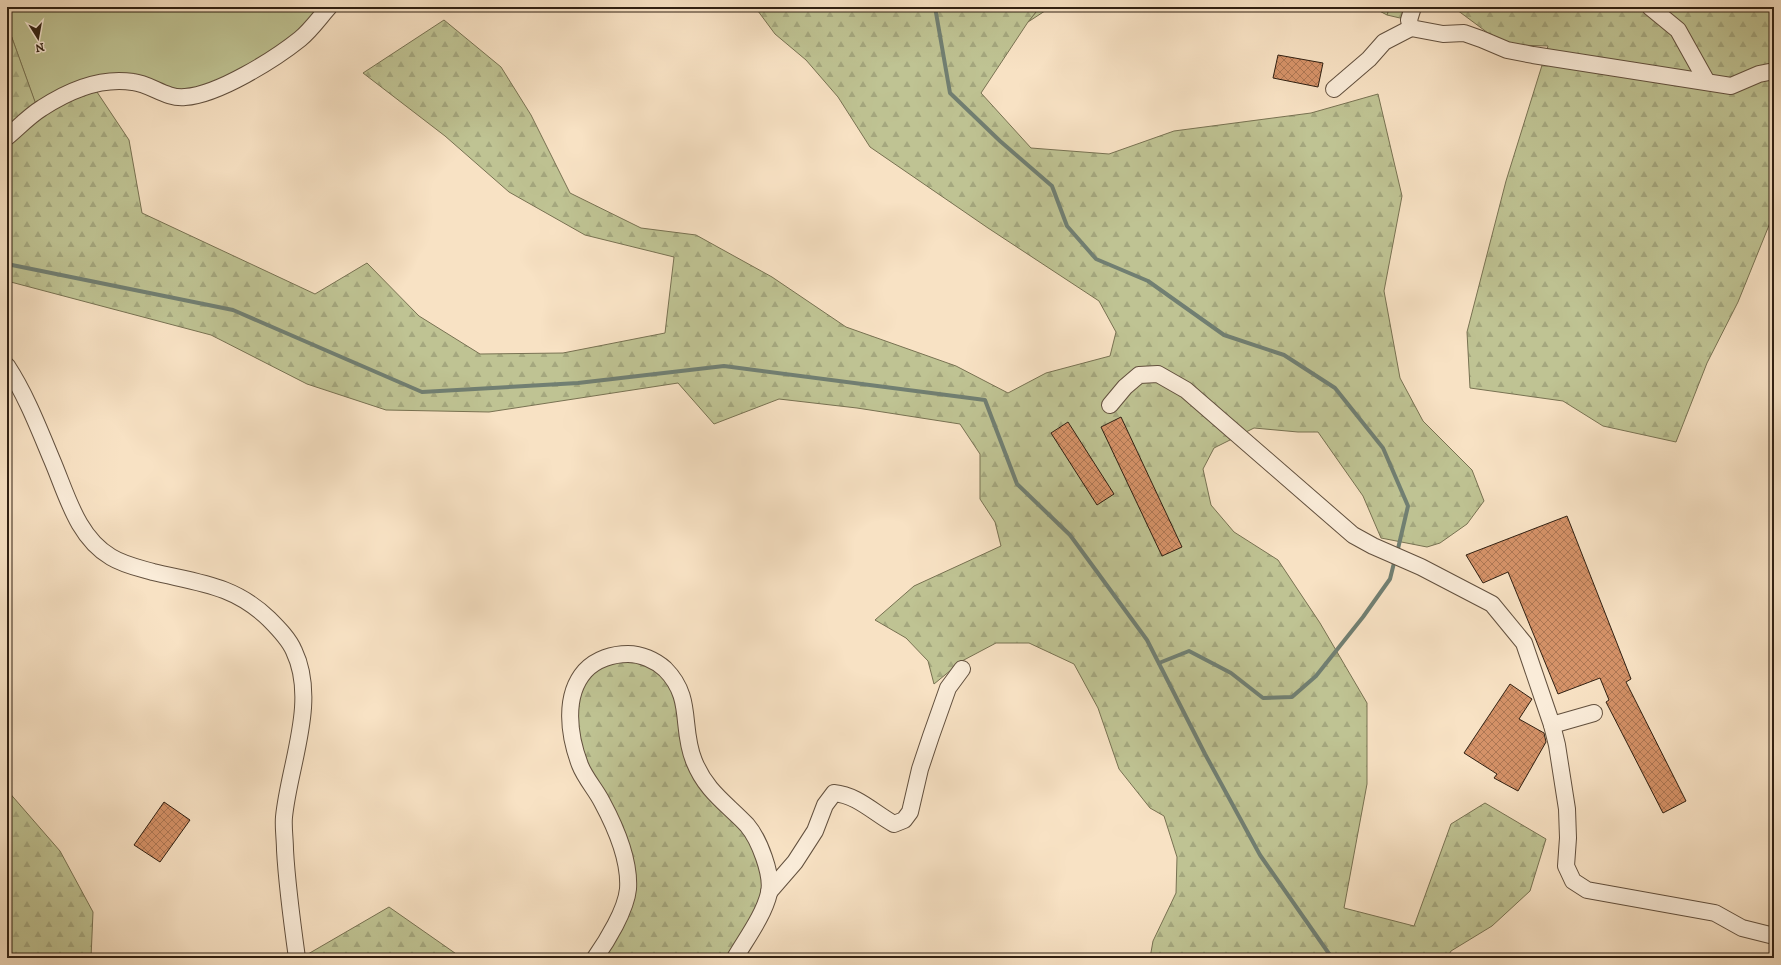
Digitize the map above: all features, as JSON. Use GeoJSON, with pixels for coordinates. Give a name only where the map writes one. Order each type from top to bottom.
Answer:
{"type":"FeatureCollection","features":[{"type":"Feature","properties":{"kind":"street"},"geometry":{"type":"LineString","coordinates":[[7,137],[41,109],[68,93],[95,84],[118,81],[134,82],[168,95],[183,98],[202,95],[266,62],[301,38],[329,7]]}},
{"type":"Feature","properties":{"kind":"street"},"geometry":{"type":"LineString","coordinates":[[1411,28],[1409,20],[1413,7]]}},
{"type":"Feature","properties":{"kind":"street"},"geometry":{"type":"LineString","coordinates":[[1650,7],[1678,30],[1707,82]]}},
{"type":"Feature","properties":{"kind":"street"},"geometry":{"type":"LineString","coordinates":[[1334,89],[1368,59],[1384,42],[1411,28],[1443,34],[1464,33],[1507,50],[1731,86],[1760,74],[1774,71]]}},
{"type":"Feature","properties":{"kind":"street"},"geometry":{"type":"LineString","coordinates":[[7,366],[40,430],[80,527],[95,546],[112,558],[132,567],[216,586],[239,596],[261,611],[279,630],[294,651],[303,680],[304,707],[284,818],[286,878],[297,958]]}},
{"type":"Feature","properties":{"kind":"street"},"geometry":{"type":"LineString","coordinates":[[1110,405],[1125,387],[1139,375],[1158,374],[1186,390],[1353,535],[1373,546],[1421,567],[1492,604],[1524,643],[1552,725],[1567,809],[1568,838],[1566,866],[1573,881],[1587,890],[1714,913],[1742,928],[1774,936]]}},
{"type":"Feature","properties":{"kind":"street"},"geometry":{"type":"LineString","coordinates":[[595,958],[605,943],[619,916],[628,890],[626,864],[617,833],[602,802],[580,766],[572,738],[570,719],[571,703],[577,685],[585,671],[597,661],[614,654],[631,654],[647,658],[660,665],[672,676],[684,701],[689,740],[694,760],[704,780],[715,795],[747,826],[756,838],[767,869],[769,892]]}},
{"type":"Feature","properties":{"kind":"street"},"geometry":{"type":"LineString","coordinates":[[735,958],[759,916],[769,892],[795,862],[815,831],[825,805],[834,793],[845,794],[874,810],[894,824],[904,820],[910,812],[920,769],[948,688],[962,669]]}},
{"type":"Feature","properties":{"kind":"street"},"geometry":{"type":"LineString","coordinates":[[1552,725],[1594,713]]}},
{"type":"Feature","properties":{"kind":"green space"},"geometry":{"type":"Polygon","coordinates":[[[7,7],[329,7],[301,38],[202,95],[118,81],[38,111],[7,24],[7,7]]]}},
{"type":"Feature","properties":{"kind":"green space"},"geometry":{"type":"Polygon","coordinates":[[[755,7],[1040,7],[1028,22],[981,93],[1031,148],[1109,154],[1174,131],[1311,113],[1378,94],[1402,196],[1384,291],[1400,378],[1423,421],[1472,470],[1484,501],[1467,524],[1440,543],[1427,547],[1381,538],[1363,496],[1318,432],[1298,432],[1254,428],[1214,448],[1203,469],[1211,505],[1234,532],[1278,560],[1320,623],[1367,703],[1367,784],[1344,908],[1414,926],[1451,824],[1485,803],[1546,839],[1530,891],[1492,926],[1451,951],[1447,958],[1150,958],[1153,941],[1176,893],[1177,857],[1164,816],[1150,808],[1119,769],[1098,708],[1074,664],[1029,643],[996,643],[962,661],[934,684],[928,661],[906,638],[875,620],[914,586],[1001,546],[995,522],[980,499],[980,454],[960,424],[857,408],[779,399],[714,424],[678,383],[489,412],[386,410],[307,384],[211,335],[7,281],[7,24],[38,110],[93,86],[129,140],[142,213],[315,294],[367,263],[419,316],[480,354],[563,353],[665,333],[674,257],[585,235],[509,192],[445,136],[363,73],[444,20],[501,67],[531,115],[570,193],[641,228],[696,235],[772,277],[846,327],[956,366],[1008,393],[1046,373],[1110,356],[1116,332],[1099,301],[988,228],[870,147],[838,97],[806,60],[775,34],[755,7]]]}},
{"type":"Feature","properties":{"kind":"green space"},"geometry":{"type":"Polygon","coordinates":[[[1040,7],[1051,7],[1028,22],[1040,7]]]}},
{"type":"Feature","properties":{"kind":"green space"},"geometry":{"type":"Polygon","coordinates":[[[1372,7],[1390,7],[1387,15],[1372,7]]]}},
{"type":"Feature","properties":{"kind":"green space"},"geometry":{"type":"Polygon","coordinates":[[[1390,7],[1418,7],[1400,18],[1387,15],[1390,7]]]}},
{"type":"Feature","properties":{"kind":"green space"},"geometry":{"type":"Polygon","coordinates":[[[1453,7],[1774,7],[1774,213],[1738,302],[1707,363],[1676,442],[1603,426],[1563,401],[1470,388],[1467,332],[1506,181],[1548,46],[1514,45],[1488,33],[1453,7]]]}},
{"type":"Feature","properties":{"kind":"green space"},"geometry":{"type":"Polygon","coordinates":[[[628,656],[669,678],[686,742],[754,839],[765,895],[733,958],[593,958],[617,918],[623,866],[567,721],[595,663],[628,656]]]}},
{"type":"Feature","properties":{"kind":"green space"},"geometry":{"type":"Polygon","coordinates":[[[7,790],[60,851],[93,912],[91,958],[7,958],[7,790]]]}},
{"type":"Feature","properties":{"kind":"green space"},"geometry":{"type":"Polygon","coordinates":[[[389,907],[462,958],[305,958],[308,954],[389,907]]]}},
{"type":"Feature","properties":{"kind":"building"},"geometry":{"type":"Polygon","coordinates":[[[1278,55],[1323,63],[1318,87],[1273,78],[1278,55]]]}},
{"type":"Feature","properties":{"kind":"building"},"geometry":{"type":"Polygon","coordinates":[[[1121,417],[1182,547],[1162,556],[1101,427],[1121,417]]]}},
{"type":"Feature","properties":{"kind":"building"},"geometry":{"type":"Polygon","coordinates":[[[1068,422],[1114,494],[1097,505],[1051,433],[1068,422]]]}},
{"type":"Feature","properties":{"kind":"building"},"geometry":{"type":"Polygon","coordinates":[[[1567,516],[1631,679],[1626,682],[1686,801],[1663,813],[1606,702],[1609,700],[1600,678],[1558,694],[1508,572],[1483,583],[1466,555],[1567,516]]]}},
{"type":"Feature","properties":{"kind":"building"},"geometry":{"type":"Polygon","coordinates":[[[1510,684],[1532,699],[1519,719],[1544,733],[1546,742],[1518,791],[1494,778],[1497,774],[1464,753],[1510,684]]]}},
{"type":"Feature","properties":{"kind":"building"},"geometry":{"type":"Polygon","coordinates":[[[164,802],[190,820],[160,862],[134,845],[164,802]]]}},
{"type":"Feature","properties":{"kind":"waterway"},"geometry":{"type":"LineString","coordinates":[[935,7],[950,93],[1000,141],[1052,186],[1067,226],[1096,259],[1148,281],[1224,335],[1284,355],[1335,388],[1383,448],[1408,506],[1397,553]]}},
{"type":"Feature","properties":{"kind":"waterway"},"geometry":{"type":"LineString","coordinates":[[7,264],[233,310],[422,392],[578,383],[724,366],[985,400],[1017,484],[1070,535],[1147,640],[1205,754],[1260,855],[1332,958]]}},
{"type":"Feature","properties":{"kind":"waterway"},"geometry":{"type":"LineString","coordinates":[[1159,663],[1189,651],[1231,673],[1263,698],[1292,697],[1316,676],[1363,617],[1390,579],[1395,559]]}}]}
